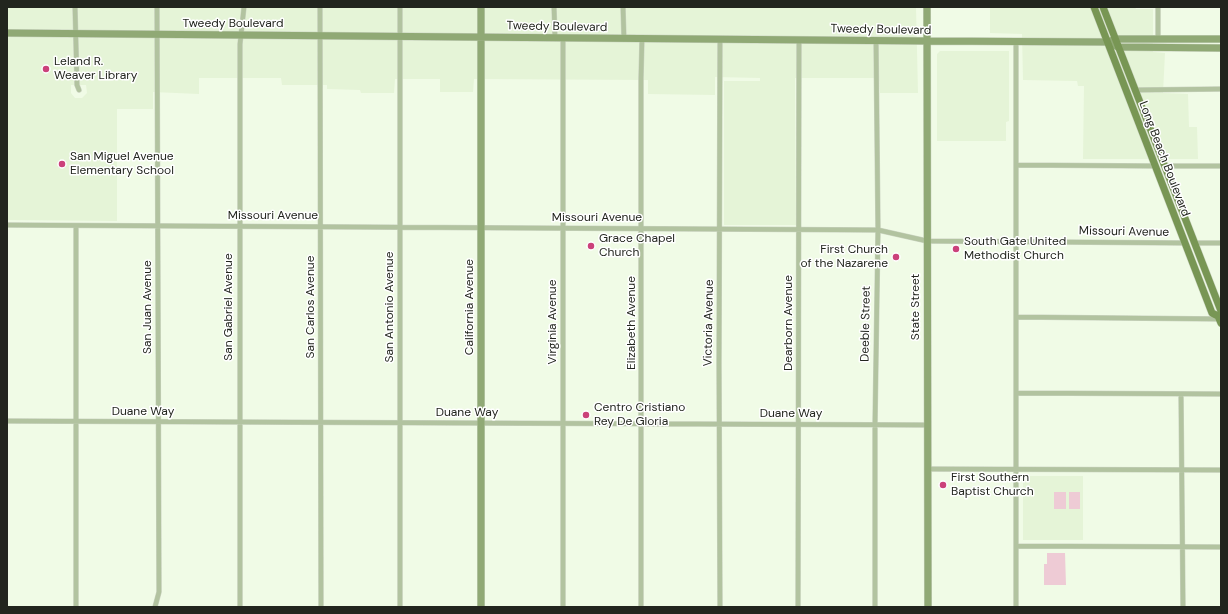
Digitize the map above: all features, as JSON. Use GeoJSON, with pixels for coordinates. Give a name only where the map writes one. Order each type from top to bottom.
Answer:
{"type":"FeatureCollection","features":[{"type":"Feature","properties":{"kind":"main road","name":"California Avenue"},"geometry":{"type":"LineString","coordinates":[[481,7],[481,607]]}},
{"type":"Feature","properties":{"kind":"main road","name":"State Street"},"geometry":{"type":"LineString","coordinates":[[927,7],[928,607]]}},
{"type":"Feature","properties":{"kind":"main road","name":"Long Beach Boulevard"},"geometry":{"type":"LineString","coordinates":[[1094,7],[1212,313],[1220,317]]}},
{"type":"Feature","properties":{"kind":"main road","name":"Long Beach Boulevard"},"geometry":{"type":"LineString","coordinates":[[1103,7],[1195,243],[1220,317]]}},
{"type":"Feature","properties":{"kind":"main road","name":"Tweedy Boulevard"},"geometry":{"type":"LineString","coordinates":[[7,33],[1016,42],[1107,42],[1116,39],[1221,40]]}},
{"type":"Feature","properties":{"kind":"main road","name":"Tweedy Boulevard"},"geometry":{"type":"LineString","coordinates":[[1107,42],[1118,47],[1221,48]]}},
{"type":"Feature","properties":{"kind":"street"},"geometry":{"type":"LineString","coordinates":[[75,7],[77,85],[79,90]]}},
{"type":"Feature","properties":{"kind":"street","name":"San Juan Avenue"},"geometry":{"type":"LineString","coordinates":[[155,607],[159,592],[157,7]]}},
{"type":"Feature","properties":{"kind":"street","name":"San Gabriel Avenue"},"geometry":{"type":"LineString","coordinates":[[240,607],[239,226],[241,35],[244,7]]}},
{"type":"Feature","properties":{"kind":"street","name":"San Carlos Avenue"},"geometry":{"type":"LineString","coordinates":[[320,7],[321,607]]}},
{"type":"Feature","properties":{"kind":"street","name":"San Antonio Avenue"},"geometry":{"type":"LineString","coordinates":[[400,7],[400,607]]}},
{"type":"Feature","properties":{"kind":"street"},"geometry":{"type":"LineString","coordinates":[[554,7],[555,37]]}},
{"type":"Feature","properties":{"kind":"street"},"geometry":{"type":"LineString","coordinates":[[623,7],[624,39]]}},
{"type":"Feature","properties":{"kind":"street"},"geometry":{"type":"LineString","coordinates":[[1158,7],[1158,39]]}},
{"type":"Feature","properties":{"kind":"street","name":"Virginia Avenue"},"geometry":{"type":"LineString","coordinates":[[563,38],[563,607]]}},
{"type":"Feature","properties":{"kind":"street","name":"Elizabeth Avenue"},"geometry":{"type":"LineString","coordinates":[[641,607],[642,39]]}},
{"type":"Feature","properties":{"kind":"street","name":"Victoria Avenue"},"geometry":{"type":"LineString","coordinates":[[720,39],[720,607]]}},
{"type":"Feature","properties":{"kind":"street","name":"Dearborn Avenue"},"geometry":{"type":"LineString","coordinates":[[798,607],[799,229],[797,179],[799,40]]}},
{"type":"Feature","properties":{"kind":"street","name":"Deeble Street"},"geometry":{"type":"LineString","coordinates":[[875,607],[875,424],[878,230],[876,40]]}},
{"type":"Feature","properties":{"kind":"street"},"geometry":{"type":"LineString","coordinates":[[1016,42],[1016,607]]}},
{"type":"Feature","properties":{"kind":"street"},"geometry":{"type":"LineString","coordinates":[[1136,90],[1221,89]]}},
{"type":"Feature","properties":{"kind":"street"},"geometry":{"type":"LineString","coordinates":[[1016,165],[1155,166]]}},
{"type":"Feature","properties":{"kind":"street"},"geometry":{"type":"LineString","coordinates":[[1165,166],[1221,166]]}},
{"type":"Feature","properties":{"kind":"street","name":"Missouri Avenue"},"geometry":{"type":"LineString","coordinates":[[7,225],[321,227],[400,226],[482,228],[878,230],[927,241],[1016,240],[1185,243]]}},
{"type":"Feature","properties":{"kind":"street"},"geometry":{"type":"LineString","coordinates":[[76,226],[76,607]]}},
{"type":"Feature","properties":{"kind":"street"},"geometry":{"type":"LineString","coordinates":[[1195,243],[1221,243]]}},
{"type":"Feature","properties":{"kind":"street"},"geometry":{"type":"LineString","coordinates":[[1016,317],[1220,317]]}},
{"type":"Feature","properties":{"kind":"street"},"geometry":{"type":"LineString","coordinates":[[1016,393],[1221,394]]}},
{"type":"Feature","properties":{"kind":"street"},"geometry":{"type":"LineString","coordinates":[[1181,394],[1183,607]]}},
{"type":"Feature","properties":{"kind":"street","name":"Duane Way"},"geometry":{"type":"LineString","coordinates":[[7,421],[927,425]]}},
{"type":"Feature","properties":{"kind":"street"},"geometry":{"type":"LineString","coordinates":[[927,469],[1221,470]]}},
{"type":"Feature","properties":{"kind":"street"},"geometry":{"type":"LineString","coordinates":[[1016,546],[1221,547]]}},
{"type":"Feature","properties":{"kind":"shaded area"},"geometry":{"type":"Polygon","coordinates":[[[7,7],[916,7],[918,93],[880,93],[879,78],[795,78],[796,225],[724,225],[724,81],[760,81],[760,78],[715,77],[715,95],[648,94],[648,80],[474,79],[473,92],[440,92],[440,79],[395,79],[394,93],[361,93],[360,90],[327,89],[327,85],[282,85],[281,78],[199,78],[199,94],[153,92],[153,109],[117,109],[117,221],[7,220],[7,7]],[[71,85],[71,93],[75,98],[82,98],[87,93],[86,85],[71,85]]]}},
{"type":"Feature","properties":{"kind":"shaded area"},"geometry":{"type":"Polygon","coordinates":[[[990,7],[1135,7],[1136,9],[1153,9],[1153,52],[1165,53],[1163,93],[1188,94],[1189,127],[1197,127],[1198,159],[1083,159],[1084,86],[1078,86],[1077,81],[1023,80],[1022,34],[990,33],[990,7]]]}},
{"type":"Feature","properties":{"kind":"shaded area"},"geometry":{"type":"Polygon","coordinates":[[[940,51],[1009,51],[1009,121],[1006,122],[1006,141],[937,141],[937,54],[940,51]]]}},
{"type":"Feature","properties":{"kind":"shaded area"},"geometry":{"type":"Polygon","coordinates":[[[1023,476],[1083,476],[1083,540],[1023,540],[1023,476]]]}},
{"type":"Feature","properties":{"kind":"shaded area"},"geometry":{"type":"Polygon","coordinates":[[[1054,492],[1066,492],[1066,509],[1054,509],[1054,492]]]}},
{"type":"Feature","properties":{"kind":"shaded area"},"geometry":{"type":"Polygon","coordinates":[[[1069,492],[1080,492],[1080,509],[1069,509],[1069,492]]]}},
{"type":"Feature","properties":{"kind":"shaded area"},"geometry":{"type":"Polygon","coordinates":[[[1047,553],[1065,553],[1066,585],[1044,585],[1044,564],[1047,564],[1047,553]]]}},
{"type":"Feature","properties":{"kind":"place","name":"Leland R. Weaver Library"},"geometry":{"type":"Point","coordinates":[46,69]}},
{"type":"Feature","properties":{"kind":"place","name":"San Miguel Avenue Elementary School"},"geometry":{"type":"Point","coordinates":[62,164]}},
{"type":"Feature","properties":{"kind":"place","name":"Grace Chapel Church"},"geometry":{"type":"Point","coordinates":[591,246]}},
{"type":"Feature","properties":{"kind":"place","name":"South Gate United Methodist Church"},"geometry":{"type":"Point","coordinates":[956,249]}},
{"type":"Feature","properties":{"kind":"place","name":"First Church of the Nazarene"},"geometry":{"type":"Point","coordinates":[896,257]}},
{"type":"Feature","properties":{"kind":"place","name":"Centro Cristiano Rey De Gloria"},"geometry":{"type":"Point","coordinates":[586,415]}},
{"type":"Feature","properties":{"kind":"place","name":"First Southern Baptist Church"},"geometry":{"type":"Point","coordinates":[943,485]}}]}
